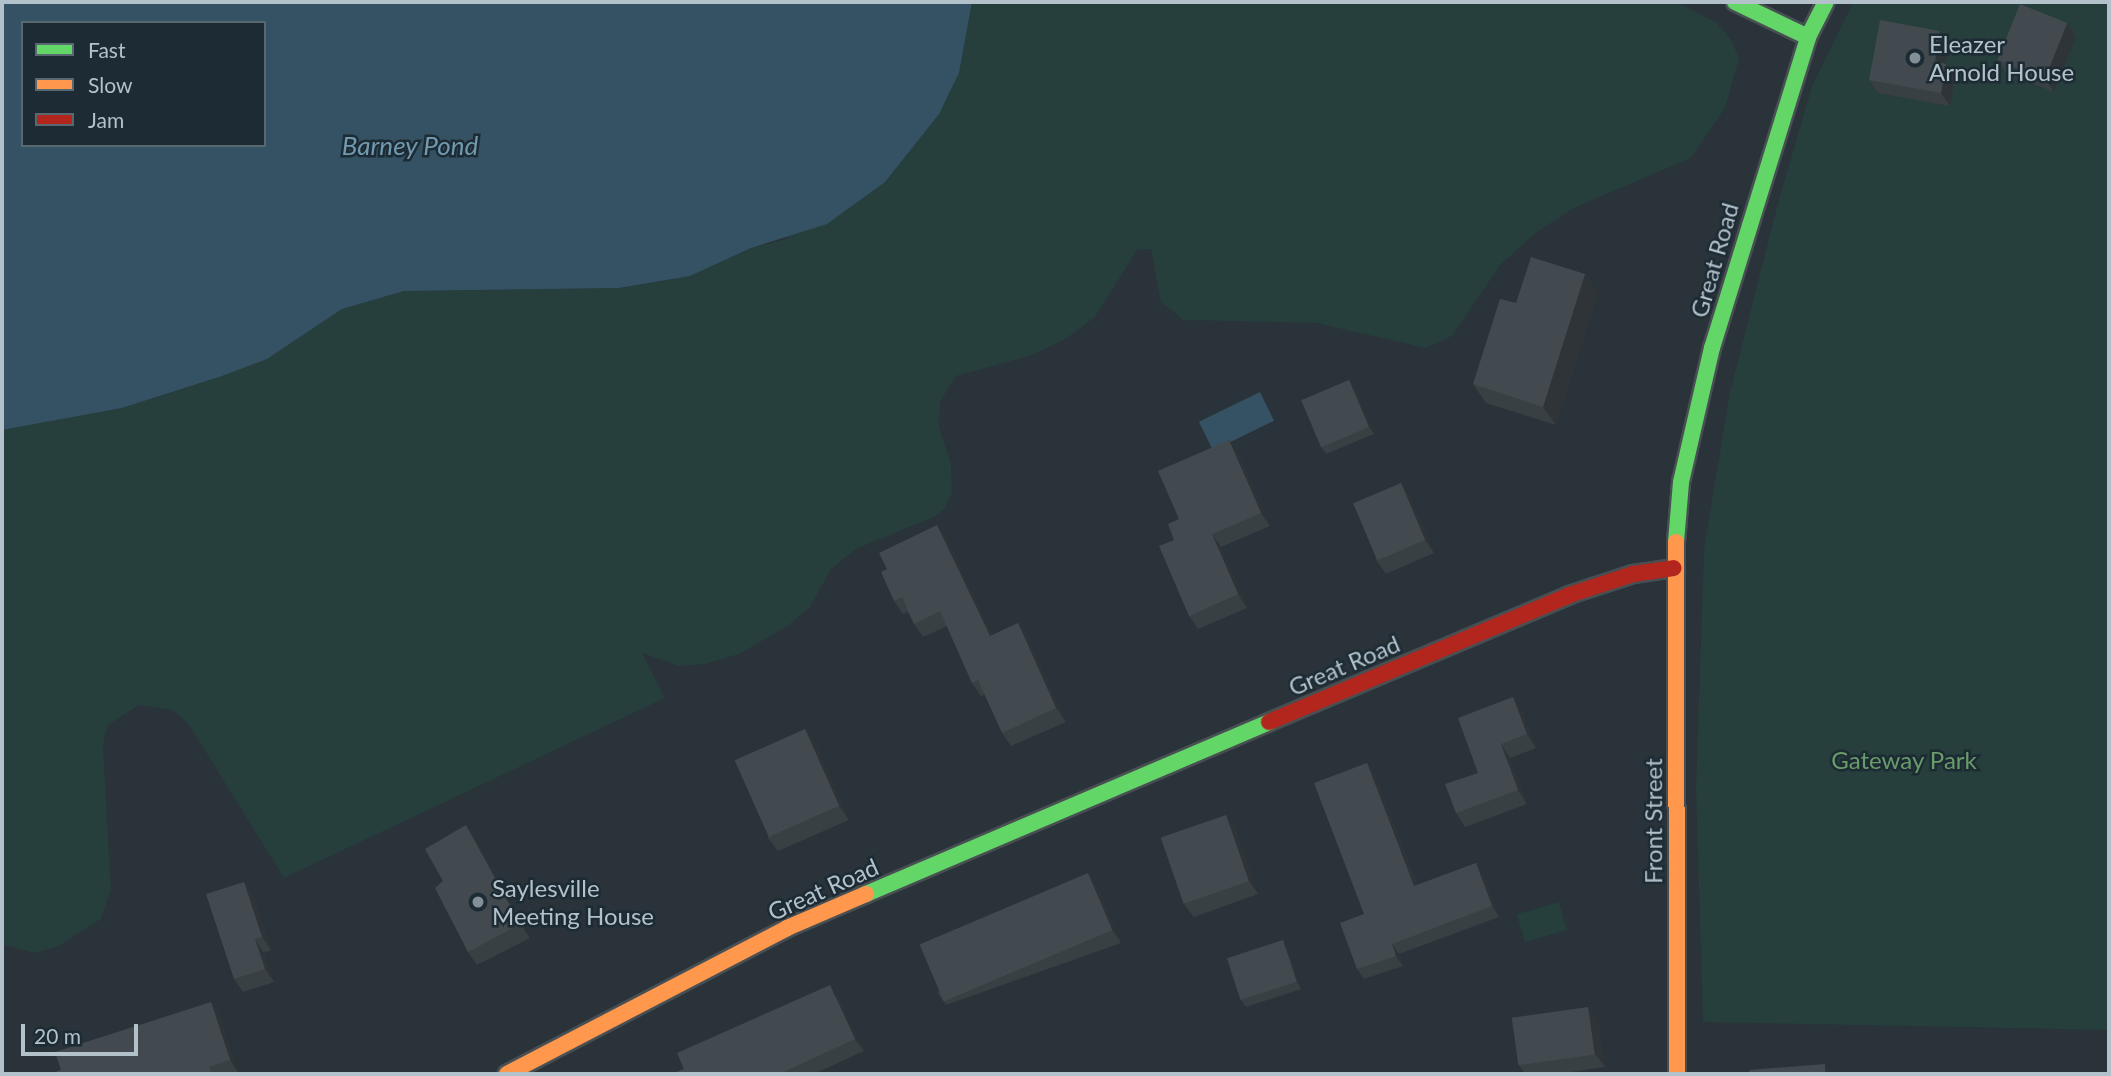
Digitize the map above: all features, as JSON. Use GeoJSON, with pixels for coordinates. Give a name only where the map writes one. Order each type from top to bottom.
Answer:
{"type":"FeatureCollection","features":[{"type":"Feature","properties":{"kind":"main road"},"geometry":{"type":"LineString","coordinates":[[1735,2],[1808,37]]}},
{"type":"Feature","properties":{"kind":"main road","name":"Great Road"},"geometry":{"type":"LineString","coordinates":[[508,1074],[787,928],[1569,595],[1633,574],[1674,568],[1681,482],[1696,408],[1808,37],[1826,2]]}},
{"type":"Feature","properties":{"kind":"main road","name":"Front Street"},"geometry":{"type":"LineString","coordinates":[[1674,568],[1678,1074]]}},
{"type":"Feature","properties":{"kind":"main road"},"geometry":{"type":"LineString","coordinates":[[561,1048],[569,1066]]}},
{"type":"Feature","properties":{"kind":"green space"},"geometry":{"type":"Polygon","coordinates":[[[972,2],[1677,2],[1717,23],[1732,41],[1739,59],[1725,108],[1691,158],[1574,208],[1537,232],[1501,264],[1452,336],[1426,348],[1316,323],[1183,320],[1161,302],[1151,249],[1137,250],[1095,317],[1064,340],[1029,356],[956,376],[940,402],[939,427],[951,464],[952,493],[945,508],[934,517],[856,549],[831,569],[810,607],[785,628],[739,654],[705,664],[679,666],[642,653],[665,698],[284,878],[188,723],[173,710],[139,705],[108,725],[103,745],[111,890],[101,919],[57,947],[33,953],[2,944],[2,430],[122,408],[222,376],[267,359],[342,309],[404,291],[619,288],[690,276],[751,248],[786,239],[959,73],[972,2]]]}},
{"type":"Feature","properties":{"kind":"green space","name":"Gateway Park"},"geometry":{"type":"Polygon","coordinates":[[[1853,2],[2109,2],[2109,1030],[1703,1022],[1696,789],[1704,549],[1730,392],[1778,203],[1812,86],[1853,2]]]}},
{"type":"Feature","properties":{"kind":"green space"},"geometry":{"type":"Polygon","coordinates":[[[1559,902],[1567,930],[1525,942],[1517,914],[1559,902]]]}},
{"type":"Feature","properties":{"kind":"water","name":"Barney Pond"},"geometry":{"type":"Polygon","coordinates":[[[2,2],[972,2],[959,73],[939,114],[885,182],[827,224],[751,248],[690,276],[619,288],[404,291],[342,309],[267,359],[122,408],[2,430],[2,2]]]}},
{"type":"Feature","properties":{"kind":"water"},"geometry":{"type":"Polygon","coordinates":[[[1260,392],[1274,421],[1213,451],[1199,422],[1260,392]]]}},
{"type":"Feature","properties":{"kind":"building"},"geometry":{"type":"Polygon","coordinates":[[[2020,4],[2067,23],[2045,79],[1998,60],[2020,4]]]}},
{"type":"Feature","properties":{"kind":"building","name":"Eleazer Arnold House"},"geometry":{"type":"Polygon","coordinates":[[[1880,20],[1940,31],[1935,61],[1946,64],[1941,93],[1869,80],[1880,20]]]}},
{"type":"Feature","properties":{"kind":"building"},"geometry":{"type":"Polygon","coordinates":[[[1531,257],[1585,274],[1543,407],[1473,384],[1500,299],[1516,303],[1531,257]]]}},
{"type":"Feature","properties":{"kind":"building"},"geometry":{"type":"Polygon","coordinates":[[[1349,380],[1369,427],[1321,447],[1301,400],[1349,380]]]}},
{"type":"Feature","properties":{"kind":"building"},"geometry":{"type":"Polygon","coordinates":[[[1229,440],[1261,513],[1212,534],[1238,594],[1189,616],[1159,546],[1174,540],[1168,524],[1179,519],[1158,471],[1229,440]]]}},
{"type":"Feature","properties":{"kind":"building"},"geometry":{"type":"Polygon","coordinates":[[[1401,483],[1425,540],[1377,560],[1353,503],[1401,483]]]}},
{"type":"Feature","properties":{"kind":"building"},"geometry":{"type":"Polygon","coordinates":[[[937,525],[990,636],[1018,623],[1056,708],[1002,733],[978,680],[972,683],[940,611],[914,624],[902,597],[894,601],[881,572],[887,569],[879,553],[937,525]]]}},
{"type":"Feature","properties":{"kind":"building"},"geometry":{"type":"Polygon","coordinates":[[[1513,697],[1527,734],[1501,744],[1518,790],[1456,813],[1445,784],[1478,773],[1458,718],[1513,697]]]}},
{"type":"Feature","properties":{"kind":"building"},"geometry":{"type":"Polygon","coordinates":[[[805,729],[839,806],[769,837],[735,760],[805,729]]]}},
{"type":"Feature","properties":{"kind":"building"},"geometry":{"type":"Polygon","coordinates":[[[1367,763],[1414,886],[1476,863],[1492,906],[1392,944],[1396,956],[1357,969],[1340,923],[1364,914],[1314,783],[1367,763]]]}},
{"type":"Feature","properties":{"kind":"building"},"geometry":{"type":"Polygon","coordinates":[[[1226,815],[1249,881],[1184,904],[1161,837],[1226,815]]]}},
{"type":"Feature","properties":{"kind":"building","name":"Saylesville Meeting House"},"geometry":{"type":"Polygon","coordinates":[[[466,825],[520,924],[468,952],[435,888],[443,881],[425,849],[466,825]]]}},
{"type":"Feature","properties":{"kind":"building"},"geometry":{"type":"Polygon","coordinates":[[[1088,873],[1112,930],[944,1002],[920,945],[1088,873]]]}},
{"type":"Feature","properties":{"kind":"building"},"geometry":{"type":"Polygon","coordinates":[[[244,882],[262,937],[255,939],[265,969],[234,979],[206,894],[244,882]]]}},
{"type":"Feature","properties":{"kind":"building"},"geometry":{"type":"Polygon","coordinates":[[[1283,940],[1297,982],[1240,1000],[1227,958],[1283,940]]]}},
{"type":"Feature","properties":{"kind":"building"},"geometry":{"type":"Polygon","coordinates":[[[830,985],[855,1039],[779,1074],[672,1074],[684,1069],[677,1053],[830,985]]]}},
{"type":"Feature","properties":{"kind":"building"},"geometry":{"type":"Polygon","coordinates":[[[211,1002],[230,1060],[209,1067],[212,1074],[51,1074],[61,1070],[55,1052],[211,1002]]]}},
{"type":"Feature","properties":{"kind":"building"},"geometry":{"type":"Polygon","coordinates":[[[1588,1007],[1595,1055],[1518,1065],[1512,1018],[1588,1007]]]}},
{"type":"Feature","properties":{"kind":"building"},"geometry":{"type":"Polygon","coordinates":[[[1825,1064],[1825,1074],[1750,1074],[1749,1070],[1825,1064]]]}},
{"type":"Feature","properties":{"kind":"traffic: fast"},"geometry":{"type":"LineString","coordinates":[[1735,2],[1808,37]]}},
{"type":"Feature","properties":{"kind":"traffic: fast"},"geometry":{"type":"LineString","coordinates":[[1676,542],[1681,482],[1712,348],[1808,37],[1826,2]]}},
{"type":"Feature","properties":{"kind":"traffic: fast"},"geometry":{"type":"LineString","coordinates":[[866,894],[1269,722]]}},
{"type":"Feature","properties":{"kind":"traffic: slow"},"geometry":{"type":"LineString","coordinates":[[1676,542],[1677,1074]]}},
{"type":"Feature","properties":{"kind":"traffic: slow"},"geometry":{"type":"LineString","coordinates":[[507,1074],[787,928],[866,894]]}},
{"type":"Feature","properties":{"kind":"traffic: jam"},"geometry":{"type":"LineString","coordinates":[[1269,722],[1569,595],[1633,574],[1674,568]]}},
{"type":"Feature","properties":{"kind":"place","name":"Eleazer Arnold House"},"geometry":{"type":"Point","coordinates":[1915,58]}},
{"type":"Feature","properties":{"kind":"place","name":"Saylesville Meeting House"},"geometry":{"type":"Point","coordinates":[478,902]}}]}
